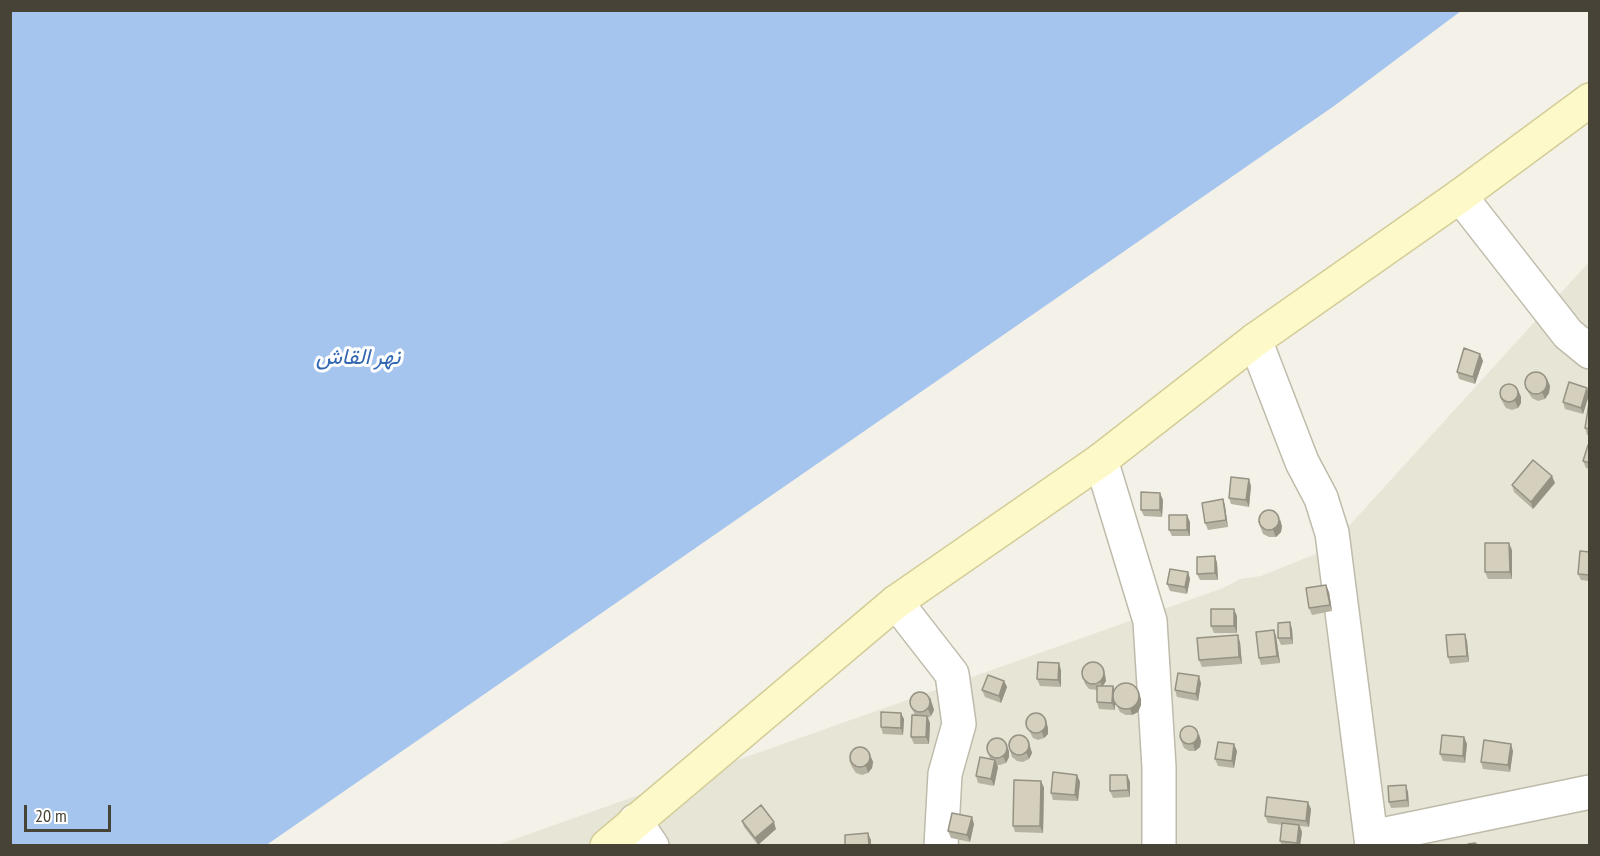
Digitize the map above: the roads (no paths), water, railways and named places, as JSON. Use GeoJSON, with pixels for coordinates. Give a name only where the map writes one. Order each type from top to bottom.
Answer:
{"type":"FeatureCollection","features":[{"type":"Feature","properties":{"kind":"main road"},"geometry":{"type":"LineString","coordinates":[[607,846],[644,833],[896,602],[1101,460],[1255,340],[1460,196],[1590,100]]}},
{"type":"Feature","properties":{"kind":"street"},"geometry":{"type":"LineString","coordinates":[[1460,196],[1568,334],[1590,352]]}},
{"type":"Feature","properties":{"kind":"street"},"geometry":{"type":"LineString","coordinates":[[1255,340],[1302,462],[1321,498],[1332,533],[1372,841],[1590,792]]}},
{"type":"Feature","properties":{"kind":"street"},"geometry":{"type":"LineString","coordinates":[[1101,460],[1150,621],[1159,767],[1159,846]]}},
{"type":"Feature","properties":{"kind":"street"},"geometry":{"type":"LineString","coordinates":[[896,602],[952,674],[959,724],[945,774],[941,846]]}},
{"type":"Feature","properties":{"kind":"water","name":"نهر القاش"},"geometry":{"type":"Polygon","coordinates":[[[10,11],[1461,11],[1334,106],[265,846],[11,845],[10,11]]]}}]}
